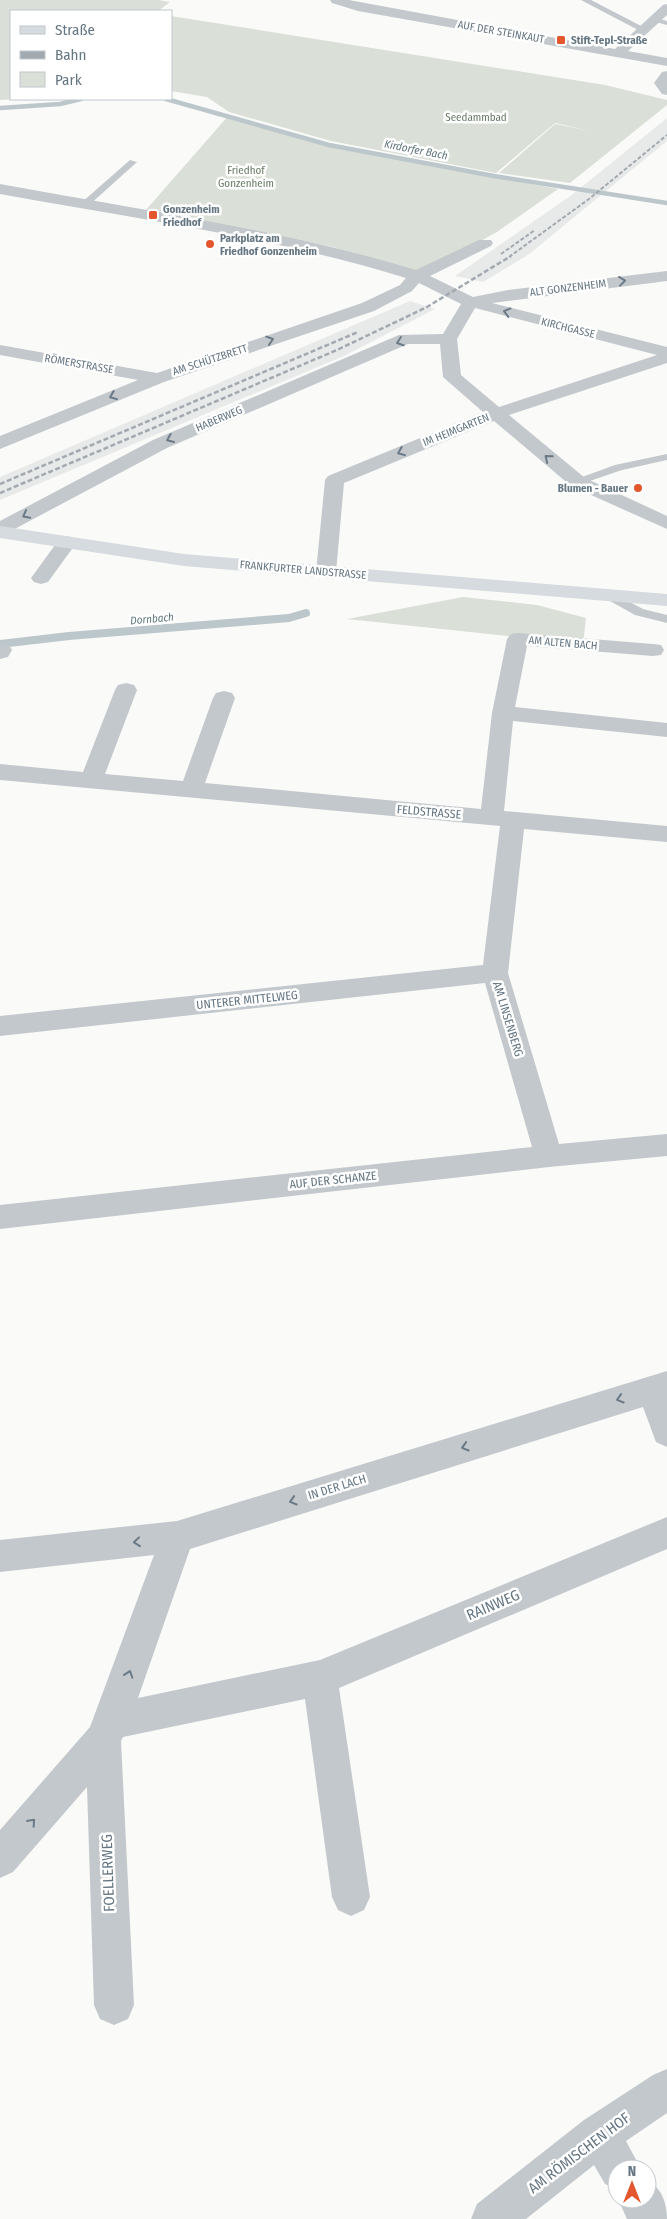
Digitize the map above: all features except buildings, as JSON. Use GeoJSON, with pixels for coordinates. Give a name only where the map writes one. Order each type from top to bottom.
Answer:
{"type":"FeatureCollection","features":[{"type":"Feature","properties":{"kind":"street","name":"AUF DER STEINKAUT"},"geometry":{"type":"LineString","coordinates":[[336,0],[358,7],[667,62]]}},
{"type":"Feature","properties":{"kind":"street"},"geometry":{"type":"LineString","coordinates":[[404,15],[420,5]]}},
{"type":"Feature","properties":{"kind":"street"},"geometry":{"type":"LineString","coordinates":[[618,53],[643,29],[661,21],[667,8]]}},
{"type":"Feature","properties":{"kind":"street"},"geometry":{"type":"LineString","coordinates":[[667,75],[661,83],[667,91]]}},
{"type":"Feature","properties":{"kind":"street","name":"KIRCHGASSE"},"geometry":{"type":"LineString","coordinates":[[0,189],[294,243],[349,255],[417,276],[470,302],[667,352]]}},
{"type":"Feature","properties":{"kind":"street","name":"AM SCHÜTZBRETT"},"geometry":{"type":"LineString","coordinates":[[0,443],[158,378],[368,307],[406,288],[417,276],[485,243]]}},
{"type":"Feature","properties":{"kind":"street","name":"ALT GONZENHEIM"},"geometry":{"type":"LineString","coordinates":[[470,302],[508,295],[667,276]]}},
{"type":"Feature","properties":{"kind":"street"},"geometry":{"type":"LineString","coordinates":[[470,302],[448,339],[452,377],[494,414],[578,482],[667,523]]}},
{"type":"Feature","properties":{"kind":"street","name":"HABERWEG"},"geometry":{"type":"LineString","coordinates":[[0,530],[160,444],[405,339],[448,339]]}},
{"type":"Feature","properties":{"kind":"street","name":"RÖMERSTRASSE"},"geometry":{"type":"LineString","coordinates":[[0,350],[158,378]]}},
{"type":"Feature","properties":{"kind":"street","name":"IM HEIMGARTEN"},"geometry":{"type":"LineString","coordinates":[[326,572],[335,480],[494,414],[667,357]]}},
{"type":"Feature","properties":{"kind":"street","name":"FRANKFURTER LANDSTRASSE"},"geometry":{"type":"LineString","coordinates":[[0,530],[184,560],[667,600]]}},
{"type":"Feature","properties":{"kind":"street"},"geometry":{"type":"LineString","coordinates":[[41,578],[67,542]]}},
{"type":"Feature","properties":{"kind":"street","name":"FRANKFURTER LANDSTRASSE"},"geometry":{"type":"LineString","coordinates":[[607,594],[638,590],[667,592]]}},
{"type":"Feature","properties":{"kind":"street","name":"AM ALTEN BACH"},"geometry":{"type":"LineString","coordinates":[[503,818],[502,713],[518,639],[653,650]]}},
{"type":"Feature","properties":{"kind":"street"},"geometry":{"type":"LineString","coordinates":[[91,780],[126,690]]}},
{"type":"Feature","properties":{"kind":"street"},"geometry":{"type":"LineString","coordinates":[[192,791],[224,698]]}},
{"type":"Feature","properties":{"kind":"street"},"geometry":{"type":"LineString","coordinates":[[502,713],[667,730]]}},
{"type":"Feature","properties":{"kind":"street","name":"FELDSTRASSE"},"geometry":{"type":"LineString","coordinates":[[0,772],[667,834]]}},
{"type":"Feature","properties":{"kind":"street","name":"AM LINSENBERG"},"geometry":{"type":"LineString","coordinates":[[503,818],[494,973],[549,1156]]}},
{"type":"Feature","properties":{"kind":"street","name":"UNTERER MITTELWEG"},"geometry":{"type":"LineString","coordinates":[[0,1026],[494,973]]}},
{"type":"Feature","properties":{"kind":"street","name":"AUF DER SCHANZE"},"geometry":{"type":"LineString","coordinates":[[0,1217],[549,1156],[667,1145]]}},
{"type":"Feature","properties":{"kind":"street"},"geometry":{"type":"LineString","coordinates":[[660,1387],[667,1432]]}},
{"type":"Feature","properties":{"kind":"street","name":"IN DER LACH"},"geometry":{"type":"LineString","coordinates":[[0,1556],[177,1538],[660,1387]]}},
{"type":"Feature","properties":{"kind":"street","name":"RAINWEG"},"geometry":{"type":"LineString","coordinates":[[107,1730],[320,1678],[667,1533]]}},
{"type":"Feature","properties":{"kind":"street","name":"FOELLERWEG"},"geometry":{"type":"LineString","coordinates":[[0,1859],[107,1730],[177,1538]]}},
{"type":"Feature","properties":{"kind":"street"},"geometry":{"type":"LineString","coordinates":[[320,1678],[351,1897]]}},
{"type":"Feature","properties":{"kind":"street","name":"FOELLERWEG"},"geometry":{"type":"LineString","coordinates":[[107,1730],[114,2005]]}},
{"type":"Feature","properties":{"kind":"street","name":"AM RÖMISCHEN HOF"},"geometry":{"type":"LineString","coordinates":[[492,2219],[599,2136],[667,2089]]}},
{"type":"Feature","properties":{"kind":"street"},"geometry":{"type":"LineString","coordinates":[[599,2136],[614,2159]]}},
{"type":"Feature","properties":{"kind":"lane"},"geometry":{"type":"LineString","coordinates":[[585,0],[643,29]]}},
{"type":"Feature","properties":{"kind":"lane"},"geometry":{"type":"LineString","coordinates":[[84,205],[133,162]]}},
{"type":"Feature","properties":{"kind":"lane"},"geometry":{"type":"LineString","coordinates":[[578,482],[619,467],[667,457]]}},
{"type":"Feature","properties":{"kind":"lane"},"geometry":{"type":"LineString","coordinates":[[607,594],[639,612],[667,619]]}},
{"type":"Feature","properties":{"kind":"shaded area"},"geometry":{"type":"Polygon","coordinates":[[[667,118],[667,141],[528,255],[483,282],[455,276],[573,194],[667,118]]]}},
{"type":"Feature","properties":{"kind":"shaded area"},"geometry":{"type":"Polygon","coordinates":[[[410,301],[435,309],[344,356],[0,500],[0,477],[410,301]]]}},
{"type":"Feature","properties":{"kind":"green space"},"geometry":{"type":"Polygon","coordinates":[[[0,0],[158,0],[170,2],[159,10],[10,10],[10,100],[0,100],[0,0]]]}},
{"type":"Feature","properties":{"kind":"green space","name":"Seedammbad"},"geometry":{"type":"Polygon","coordinates":[[[172,16],[605,85],[667,100],[667,105],[570,183],[499,173],[555,124],[590,131],[555,123],[496,173],[331,141],[229,112],[207,97],[172,91],[172,16]]]}},
{"type":"Feature","properties":{"kind":"green space","name":"Friedhof Gonzenheim"},"geometry":{"type":"Polygon","coordinates":[[[229,115],[326,146],[558,189],[497,232],[422,273],[333,247],[145,211],[229,115]]]}},
{"type":"Feature","properties":{"kind":"green space"},"geometry":{"type":"Polygon","coordinates":[[[463,597],[537,605],[586,618],[583,644],[347,619],[463,597]]]}},
{"type":"Feature","properties":{"kind":"waterway","name":"Kirdorfer Bach"},"geometry":{"type":"LineString","coordinates":[[0,108],[60,104],[77,100]]}},
{"type":"Feature","properties":{"kind":"waterway","name":"Kirdorfer Bach"},"geometry":{"type":"LineString","coordinates":[[170,100],[329,145],[494,176],[667,203]]}},
{"type":"Feature","properties":{"kind":"waterway","name":"Dornbach"},"geometry":{"type":"LineString","coordinates":[[0,644],[69,636],[289,618],[306,613]]}},
{"type":"Feature","properties":{"kind":"railway"},"geometry":{"type":"LineString","coordinates":[[509,257],[589,199],[667,135]]}},
{"type":"Feature","properties":{"kind":"railway"},"geometry":{"type":"LineString","coordinates":[[501,254],[535,230]]}},
{"type":"Feature","properties":{"kind":"railway"},"geometry":{"type":"LineString","coordinates":[[0,493],[337,350],[427,307],[511,256]]}},
{"type":"Feature","properties":{"kind":"railway"},"geometry":{"type":"LineString","coordinates":[[0,484],[358,332]]}},
{"type":"Feature","properties":{"kind":"place","name":"Stift-Tepl-Straße"},"geometry":{"type":"Point","coordinates":[561,40]}},
{"type":"Feature","properties":{"kind":"place","name":"Gonzenheim Friedhof"},"geometry":{"type":"Point","coordinates":[153,215]}},
{"type":"Feature","properties":{"kind":"place","name":"Parkplatz am Friedhof Gonzenheim"},"geometry":{"type":"Point","coordinates":[210,244]}},
{"type":"Feature","properties":{"kind":"place","name":"Blumen - Bauer"},"geometry":{"type":"Point","coordinates":[638,488]}}]}
